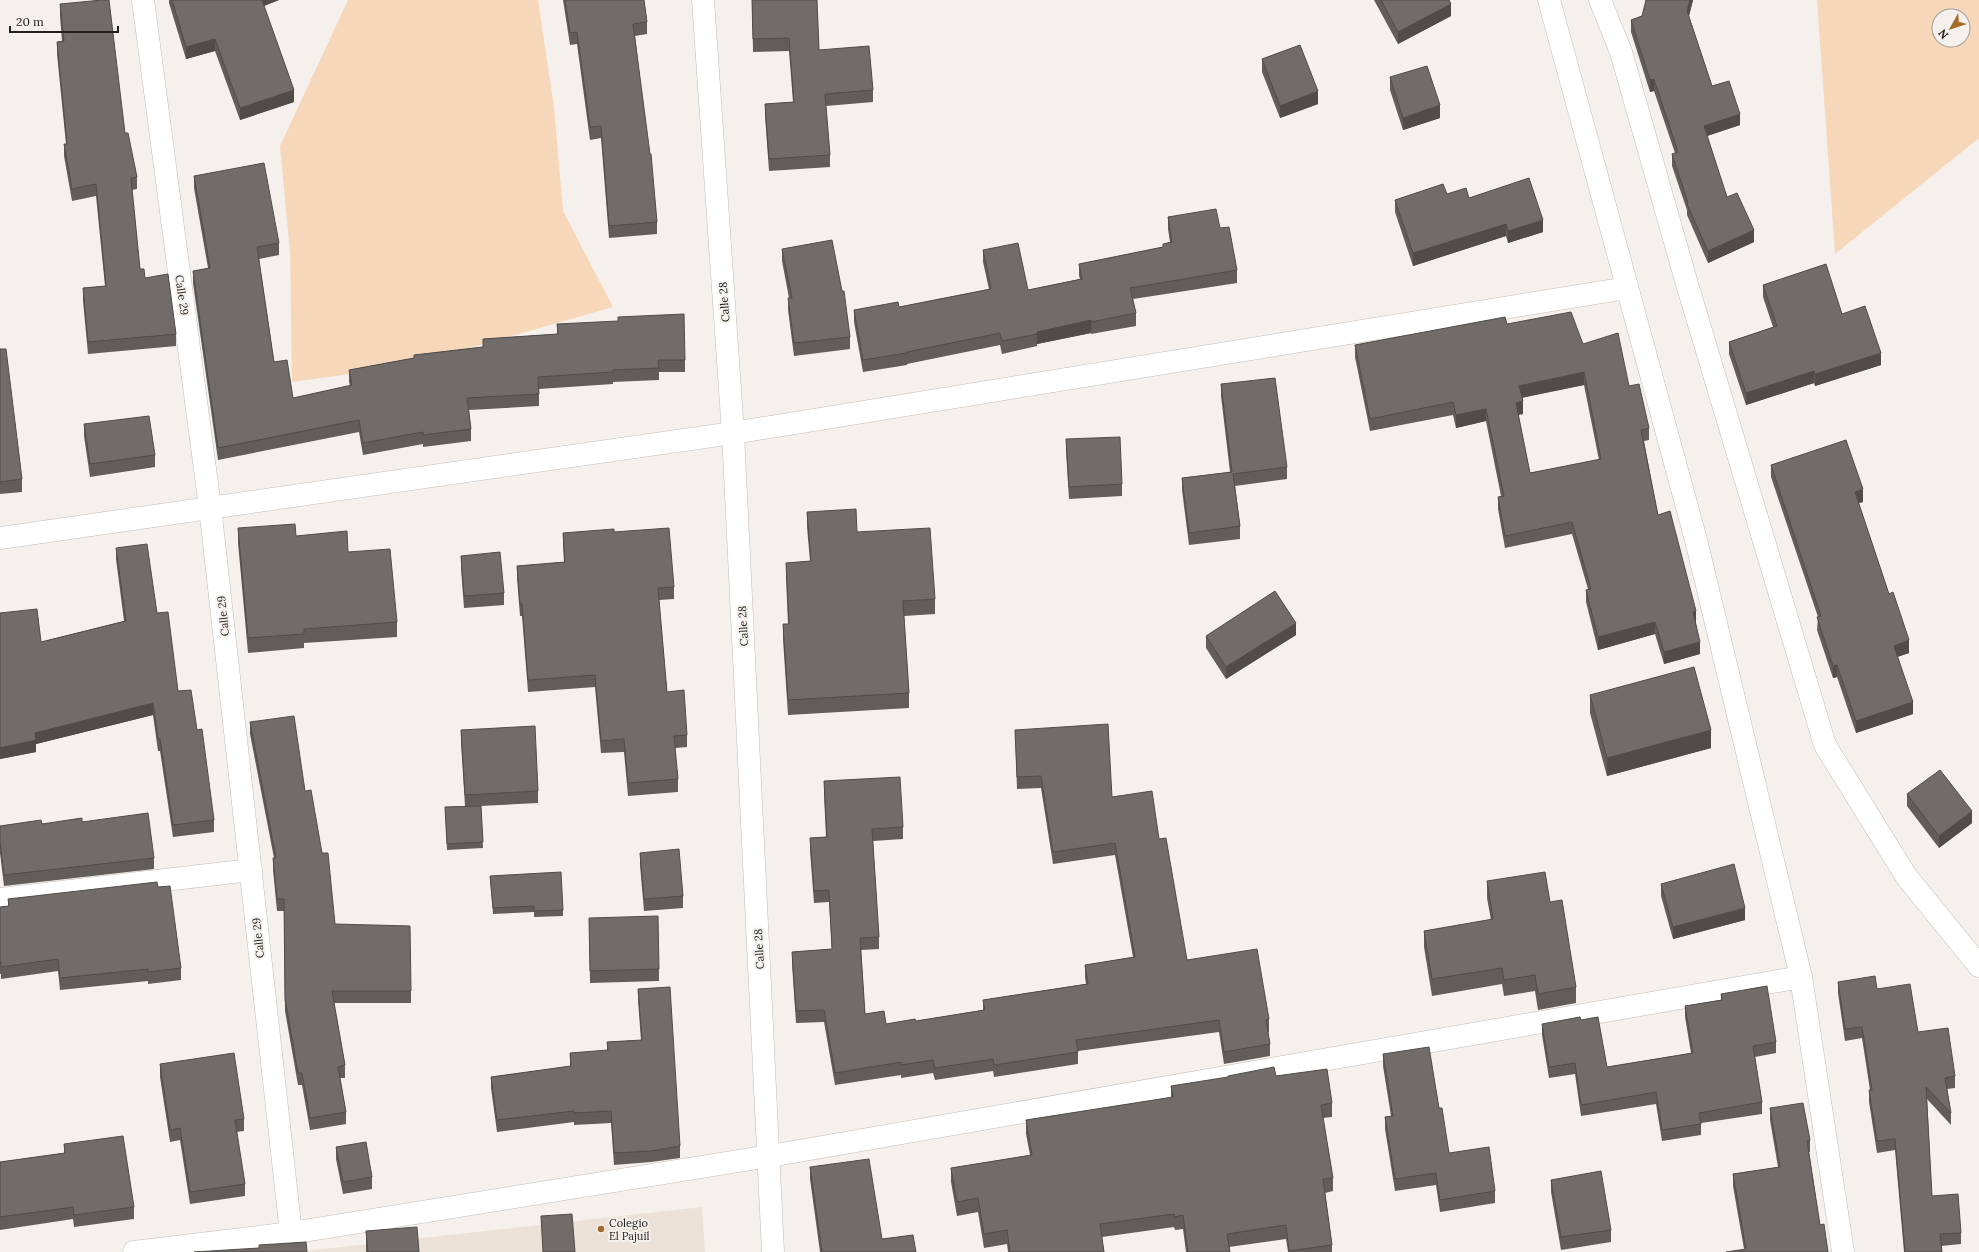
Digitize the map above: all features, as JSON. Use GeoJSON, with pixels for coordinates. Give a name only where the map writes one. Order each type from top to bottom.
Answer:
{"type":"FeatureCollection","features":[{"type":"Feature","properties":{"kind":"street","name":"Calle 29"},"geometry":{"type":"LineString","coordinates":[[144,0],[210,507],[291,1234]]}},
{"type":"Feature","properties":{"kind":"street","name":"Calle 28"},"geometry":{"type":"LineString","coordinates":[[703,0],[733,433],[770,1156],[773,1252]]}},
{"type":"Feature","properties":{"kind":"street"},"geometry":{"type":"LineString","coordinates":[[1549,0],[1696,540],[1801,977],[1843,1252]]}},
{"type":"Feature","properties":{"kind":"street"},"geometry":{"type":"LineString","coordinates":[[1600,0],[1621,52],[1690,292],[1825,745],[1906,876],[1979,966]]}},
{"type":"Feature","properties":{"kind":"street"},"geometry":{"type":"LineString","coordinates":[[0,538],[733,433],[1627,288]]}},
{"type":"Feature","properties":{"kind":"street"},"geometry":{"type":"LineString","coordinates":[[0,899],[251,870]]}},
{"type":"Feature","properties":{"kind":"street"},"geometry":{"type":"LineString","coordinates":[[134,1252],[291,1234],[770,1156],[1801,977]]}},
{"type":"Feature","properties":{"kind":"shaded area"},"geometry":{"type":"Polygon","coordinates":[[[348,0],[538,0],[554,107],[563,211],[613,307],[403,367],[292,382],[290,253],[280,146],[348,0]]]}},
{"type":"Feature","properties":{"kind":"shaded area"},"geometry":{"type":"Polygon","coordinates":[[[1817,0],[1979,0],[1979,138],[1835,254],[1817,0]]]}},
{"type":"Feature","properties":{"kind":"shaded area","name":"Colegio El Pajuil"},"geometry":{"type":"Polygon","coordinates":[[[702,1207],[705,1252],[296,1252],[702,1207]]]}},
{"type":"Feature","properties":{"kind":"building"},"geometry":{"type":"Polygon","coordinates":[[[109,0],[125,133],[128,133],[137,177],[131,178],[140,269],[144,269],[145,278],[168,274],[176,334],[88,342],[83,288],[106,286],[96,184],[72,189],[64,144],[67,144],[57,42],[64,41],[60,4],[109,0]]]}},
{"type":"Feature","properties":{"kind":"building"},"geometry":{"type":"Polygon","coordinates":[[[172,0],[262,0],[294,90],[240,108],[215,39],[186,47],[172,0]]]}},
{"type":"Feature","properties":{"kind":"building"},"geometry":{"type":"Polygon","coordinates":[[[565,0],[644,0],[647,22],[633,24],[651,154],[657,222],[609,226],[601,126],[590,127],[577,32],[570,33],[565,0]]]}},
{"type":"Feature","properties":{"kind":"building"},"geometry":{"type":"Polygon","coordinates":[[[752,0],[817,0],[819,50],[869,46],[873,90],[825,94],[830,155],[769,159],[765,104],[794,102],[789,38],[753,39],[752,0]]]}},
{"type":"Feature","properties":{"kind":"building"},"geometry":{"type":"Polygon","coordinates":[[[1381,0],[1449,0],[1451,4],[1398,32],[1381,0]]]}},
{"type":"Feature","properties":{"kind":"building"},"geometry":{"type":"Polygon","coordinates":[[[1646,0],[1690,0],[1687,11],[1712,86],[1729,81],[1740,114],[1704,126],[1727,197],[1737,193],[1754,230],[1708,251],[1687,204],[1688,203],[1672,154],[1678,152],[1654,79],[1650,80],[1631,20],[1642,16],[1646,0]]]}},
{"type":"Feature","properties":{"kind":"building"},"geometry":{"type":"Polygon","coordinates":[[[1300,45],[1318,91],[1280,106],[1262,59],[1300,45]]]}},
{"type":"Feature","properties":{"kind":"building"},"geometry":{"type":"Polygon","coordinates":[[[1427,66],[1440,105],[1403,118],[1390,77],[1427,66]]]}},
{"type":"Feature","properties":{"kind":"building"},"geometry":{"type":"Polygon","coordinates":[[[264,163],[279,243],[257,247],[274,362],[287,360],[293,398],[352,385],[349,370],[414,358],[414,355],[483,347],[483,339],[558,334],[557,324],[618,321],[618,317],[684,314],[685,360],[658,360],[659,368],[613,370],[613,372],[538,377],[539,394],[467,398],[471,429],[423,435],[423,432],[363,443],[359,420],[218,448],[193,271],[210,268],[194,176],[264,163]]]}},
{"type":"Feature","properties":{"kind":"building"},"geometry":{"type":"Polygon","coordinates":[[[1529,178],[1543,220],[1508,231],[1506,224],[1413,253],[1395,200],[1443,184],[1447,194],[1466,188],[1469,198],[1529,178]]]}},
{"type":"Feature","properties":{"kind":"building"},"geometry":{"type":"Polygon","coordinates":[[[1216,209],[1220,228],[1229,227],[1237,270],[1130,288],[1136,313],[1091,322],[1091,320],[1037,332],[1037,334],[1002,341],[1000,333],[907,353],[863,360],[854,310],[898,302],[899,307],[991,289],[983,250],[1018,243],[1028,290],[1082,279],[1079,264],[1163,247],[1163,244],[1172,242],[1168,217],[1216,209]]]}},
{"type":"Feature","properties":{"kind":"building"},"geometry":{"type":"Polygon","coordinates":[[[832,240],[842,291],[844,291],[850,337],[794,343],[788,298],[792,298],[782,249],[832,240]]]}},
{"type":"Feature","properties":{"kind":"building"},"geometry":{"type":"Polygon","coordinates":[[[1826,264],[1842,314],[1865,306],[1881,353],[1815,374],[1814,371],[1746,393],[1729,342],[1777,326],[1763,285],[1826,264]]]}},
{"type":"Feature","properties":{"kind":"building"},"geometry":{"type":"Polygon","coordinates":[[[1571,312],[1583,344],[1618,333],[1629,386],[1639,384],[1649,428],[1641,430],[1658,515],[1670,511],[1696,611],[1693,612],[1700,642],[1664,652],[1655,622],[1598,637],[1586,590],[1591,589],[1572,522],[1505,536],[1498,497],[1504,496],[1486,409],[1456,415],[1453,402],[1370,419],[1355,345],[1505,317],[1507,324],[1571,312]],[[1584,372],[1519,386],[1523,401],[1516,403],[1530,473],[1601,459],[1584,372]]]}},
{"type":"Feature","properties":{"kind":"building"},"geometry":{"type":"Polygon","coordinates":[[[0,349],[6,349],[22,479],[0,482],[0,349]]]}},
{"type":"Feature","properties":{"kind":"building"},"geometry":{"type":"Polygon","coordinates":[[[1275,378],[1287,467],[1233,474],[1240,526],[1189,533],[1182,478],[1232,472],[1221,384],[1275,378]]]}},
{"type":"Feature","properties":{"kind":"building"},"geometry":{"type":"Polygon","coordinates":[[[149,416],[155,455],[90,464],[84,424],[149,416]]]}},
{"type":"Feature","properties":{"kind":"building"},"geometry":{"type":"Polygon","coordinates":[[[1120,437],[1122,484],[1069,487],[1066,439],[1120,437]]]}},
{"type":"Feature","properties":{"kind":"building"},"geometry":{"type":"Polygon","coordinates":[[[1846,440],[1863,489],[1855,492],[1889,594],[1893,592],[1909,640],[1894,646],[1913,702],[1856,721],[1837,665],[1833,666],[1817,617],[1821,616],[1771,465],[1846,440]]]}},
{"type":"Feature","properties":{"kind":"building"},"geometry":{"type":"Polygon","coordinates":[[[856,509],[857,532],[930,528],[935,599],[903,601],[909,693],[788,700],[783,624],[789,624],[786,563],[811,561],[807,512],[856,509]]]}},
{"type":"Feature","properties":{"kind":"building"},"geometry":{"type":"Polygon","coordinates":[[[295,524],[296,536],[347,531],[348,552],[390,549],[397,622],[304,629],[304,634],[248,638],[238,528],[295,524]]]}},
{"type":"Feature","properties":{"kind":"building"},"geometry":{"type":"Polygon","coordinates":[[[669,528],[674,587],[658,588],[667,692],[684,690],[687,735],[674,736],[678,779],[628,783],[624,739],[601,741],[595,675],[528,680],[522,604],[520,604],[517,566],[565,562],[563,533],[614,529],[614,532],[669,528]]]}},
{"type":"Feature","properties":{"kind":"building"},"geometry":{"type":"Polygon","coordinates":[[[147,544],[157,613],[168,612],[178,691],[191,690],[197,730],[202,729],[214,820],[173,825],[153,703],[35,733],[36,740],[0,748],[0,613],[37,609],[41,642],[126,621],[116,548],[147,544]]]}},
{"type":"Feature","properties":{"kind":"building"},"geometry":{"type":"Polygon","coordinates":[[[500,552],[504,593],[464,596],[461,556],[500,552]]]}},
{"type":"Feature","properties":{"kind":"building"},"geometry":{"type":"Polygon","coordinates":[[[1275,591],[1296,623],[1226,667],[1206,636],[1275,591]]]}},
{"type":"Feature","properties":{"kind":"building"},"geometry":{"type":"Polygon","coordinates":[[[1694,667],[1711,730],[1607,758],[1590,695],[1694,667]]]}},
{"type":"Feature","properties":{"kind":"building"},"geometry":{"type":"Polygon","coordinates":[[[294,716],[305,791],[311,790],[322,853],[328,853],[335,924],[410,926],[411,991],[332,991],[345,1065],[338,1067],[346,1112],[310,1118],[302,1073],[298,1073],[285,999],[284,899],[277,899],[273,858],[276,858],[250,722],[294,716]]]}},
{"type":"Feature","properties":{"kind":"building"},"geometry":{"type":"Polygon","coordinates":[[[1108,724],[1112,797],[1152,791],[1159,839],[1166,838],[1187,960],[1257,949],[1269,1019],[1266,1020],[1270,1044],[1224,1052],[1219,1020],[1076,1040],[1078,1052],[994,1065],[993,1059],[935,1068],[933,1060],[901,1065],[901,1062],[835,1073],[824,1010],[796,1011],[792,952],[832,949],[829,890],[814,891],[810,838],[827,837],[824,781],[900,777],[903,827],[872,829],[879,937],[860,938],[865,1014],[884,1011],[886,1024],[915,1019],[916,1021],[985,1010],[983,1000],[1088,984],[1085,965],[1135,957],[1115,843],[1053,852],[1041,776],[1017,777],[1015,730],[1108,724]]]}},
{"type":"Feature","properties":{"kind":"building"},"geometry":{"type":"Polygon","coordinates":[[[535,726],[538,791],[465,795],[461,730],[535,726]]]}},
{"type":"Feature","properties":{"kind":"building"},"geometry":{"type":"Polygon","coordinates":[[[1940,770],[1972,811],[1939,836],[1907,794],[1940,770]]]}},
{"type":"Feature","properties":{"kind":"building"},"geometry":{"type":"Polygon","coordinates":[[[481,806],[483,842],[447,844],[445,807],[481,806]]]}},
{"type":"Feature","properties":{"kind":"building"},"geometry":{"type":"Polygon","coordinates":[[[148,813],[154,858],[4,875],[0,842],[0,826],[41,820],[42,824],[82,818],[82,822],[148,813]]]}},
{"type":"Feature","properties":{"kind":"building"},"geometry":{"type":"Polygon","coordinates":[[[679,849],[683,896],[644,899],[640,853],[679,849]]]}},
{"type":"Feature","properties":{"kind":"building"},"geometry":{"type":"Polygon","coordinates":[[[1734,864],[1745,908],[1673,927],[1661,884],[1734,864]]]}},
{"type":"Feature","properties":{"kind":"building"},"geometry":{"type":"Polygon","coordinates":[[[561,872],[563,910],[534,911],[534,906],[493,908],[490,876],[561,872]]]}},
{"type":"Feature","properties":{"kind":"building"},"geometry":{"type":"Polygon","coordinates":[[[1545,872],[1550,902],[1562,900],[1576,987],[1538,994],[1535,975],[1504,980],[1502,968],[1432,979],[1424,931],[1493,919],[1487,881],[1545,872]]]}},
{"type":"Feature","properties":{"kind":"building"},"geometry":{"type":"Polygon","coordinates":[[[157,882],[158,887],[170,886],[181,968],[148,972],[148,969],[60,978],[58,959],[1,967],[0,907],[9,906],[8,899],[157,882]]]}},
{"type":"Feature","properties":{"kind":"building"},"geometry":{"type":"Polygon","coordinates":[[[658,916],[659,969],[590,971],[589,918],[658,916]]]}},
{"type":"Feature","properties":{"kind":"building"},"geometry":{"type":"Polygon","coordinates":[[[1875,976],[1877,989],[1910,984],[1918,1032],[1948,1028],[1955,1076],[1945,1078],[1951,1113],[1926,1087],[1932,1196],[1958,1194],[1961,1233],[1940,1234],[1942,1252],[1905,1252],[1895,1139],[1877,1141],[1869,1090],[1872,1090],[1862,1027],[1845,1029],[1838,982],[1875,976]]]}},
{"type":"Feature","properties":{"kind":"building"},"geometry":{"type":"Polygon","coordinates":[[[1767,986],[1776,1042],[1753,1046],[1762,1102],[1699,1113],[1701,1124],[1662,1130],[1656,1092],[1581,1105],[1575,1063],[1549,1067],[1542,1024],[1580,1017],[1581,1020],[1598,1017],[1607,1067],[1693,1053],[1685,1006],[1722,1000],[1721,994],[1767,986]]]}},
{"type":"Feature","properties":{"kind":"building"},"geometry":{"type":"Polygon","coordinates":[[[670,987],[680,1146],[651,1151],[614,1153],[611,1111],[574,1113],[574,1111],[497,1120],[491,1077],[571,1066],[570,1053],[608,1050],[607,1042],[642,1040],[638,989],[670,987]]]}},
{"type":"Feature","properties":{"kind":"building"},"geometry":{"type":"Polygon","coordinates":[[[1429,1047],[1439,1108],[1442,1108],[1449,1153],[1489,1147],[1495,1191],[1440,1200],[1436,1173],[1395,1179],[1385,1117],[1393,1116],[1383,1054],[1429,1047]]]}},
{"type":"Feature","properties":{"kind":"building"},"geometry":{"type":"Polygon","coordinates":[[[234,1053],[244,1119],[235,1120],[245,1184],[190,1192],[180,1128],[170,1130],[160,1064],[234,1053]]]}},
{"type":"Feature","properties":{"kind":"building"},"geometry":{"type":"Polygon","coordinates":[[[1274,1067],[1276,1076],[1327,1069],[1332,1103],[1321,1105],[1333,1178],[1323,1179],[1332,1245],[1289,1251],[1286,1225],[1227,1234],[1230,1252],[1188,1252],[1183,1215],[1175,1217],[1174,1214],[1100,1224],[1104,1252],[1010,1252],[1007,1230],[984,1234],[978,1198],[957,1202],[951,1168],[1032,1155],[1026,1120],[1173,1097],[1171,1086],[1228,1077],[1274,1067]]]}},
{"type":"Feature","properties":{"kind":"building"},"geometry":{"type":"Polygon","coordinates":[[[1803,1103],[1810,1140],[1807,1141],[1820,1225],[1824,1224],[1828,1252],[1726,1252],[1746,1249],[1733,1174],[1780,1167],[1770,1108],[1803,1103]]]}},
{"type":"Feature","properties":{"kind":"building"},"geometry":{"type":"Polygon","coordinates":[[[123,1136],[134,1207],[74,1215],[73,1207],[0,1217],[0,1162],[65,1153],[64,1144],[123,1136]]]}},
{"type":"Feature","properties":{"kind":"building"},"geometry":{"type":"Polygon","coordinates":[[[366,1142],[372,1177],[343,1182],[336,1147],[366,1142]]]}},
{"type":"Feature","properties":{"kind":"building"},"geometry":{"type":"Polygon","coordinates":[[[869,1159],[882,1239],[913,1235],[916,1252],[822,1252],[810,1167],[869,1159]]]}},
{"type":"Feature","properties":{"kind":"building"},"geometry":{"type":"Polygon","coordinates":[[[1601,1171],[1611,1230],[1561,1237],[1551,1180],[1601,1171]]]}},
{"type":"Feature","properties":{"kind":"building"},"geometry":{"type":"Polygon","coordinates":[[[572,1214],[575,1252],[543,1252],[541,1216],[572,1214]]]}},
{"type":"Feature","properties":{"kind":"building"},"geometry":{"type":"Polygon","coordinates":[[[417,1227],[419,1252],[368,1252],[366,1231],[417,1227]]]}},
{"type":"Feature","properties":{"kind":"building"},"geometry":{"type":"Polygon","coordinates":[[[306,1242],[307,1252],[194,1252],[259,1248],[259,1245],[306,1242]]]}},
{"type":"Feature","properties":{"kind":"place","name":"Colegio El Pajuil"},"geometry":{"type":"Point","coordinates":[601,1229]}}]}
